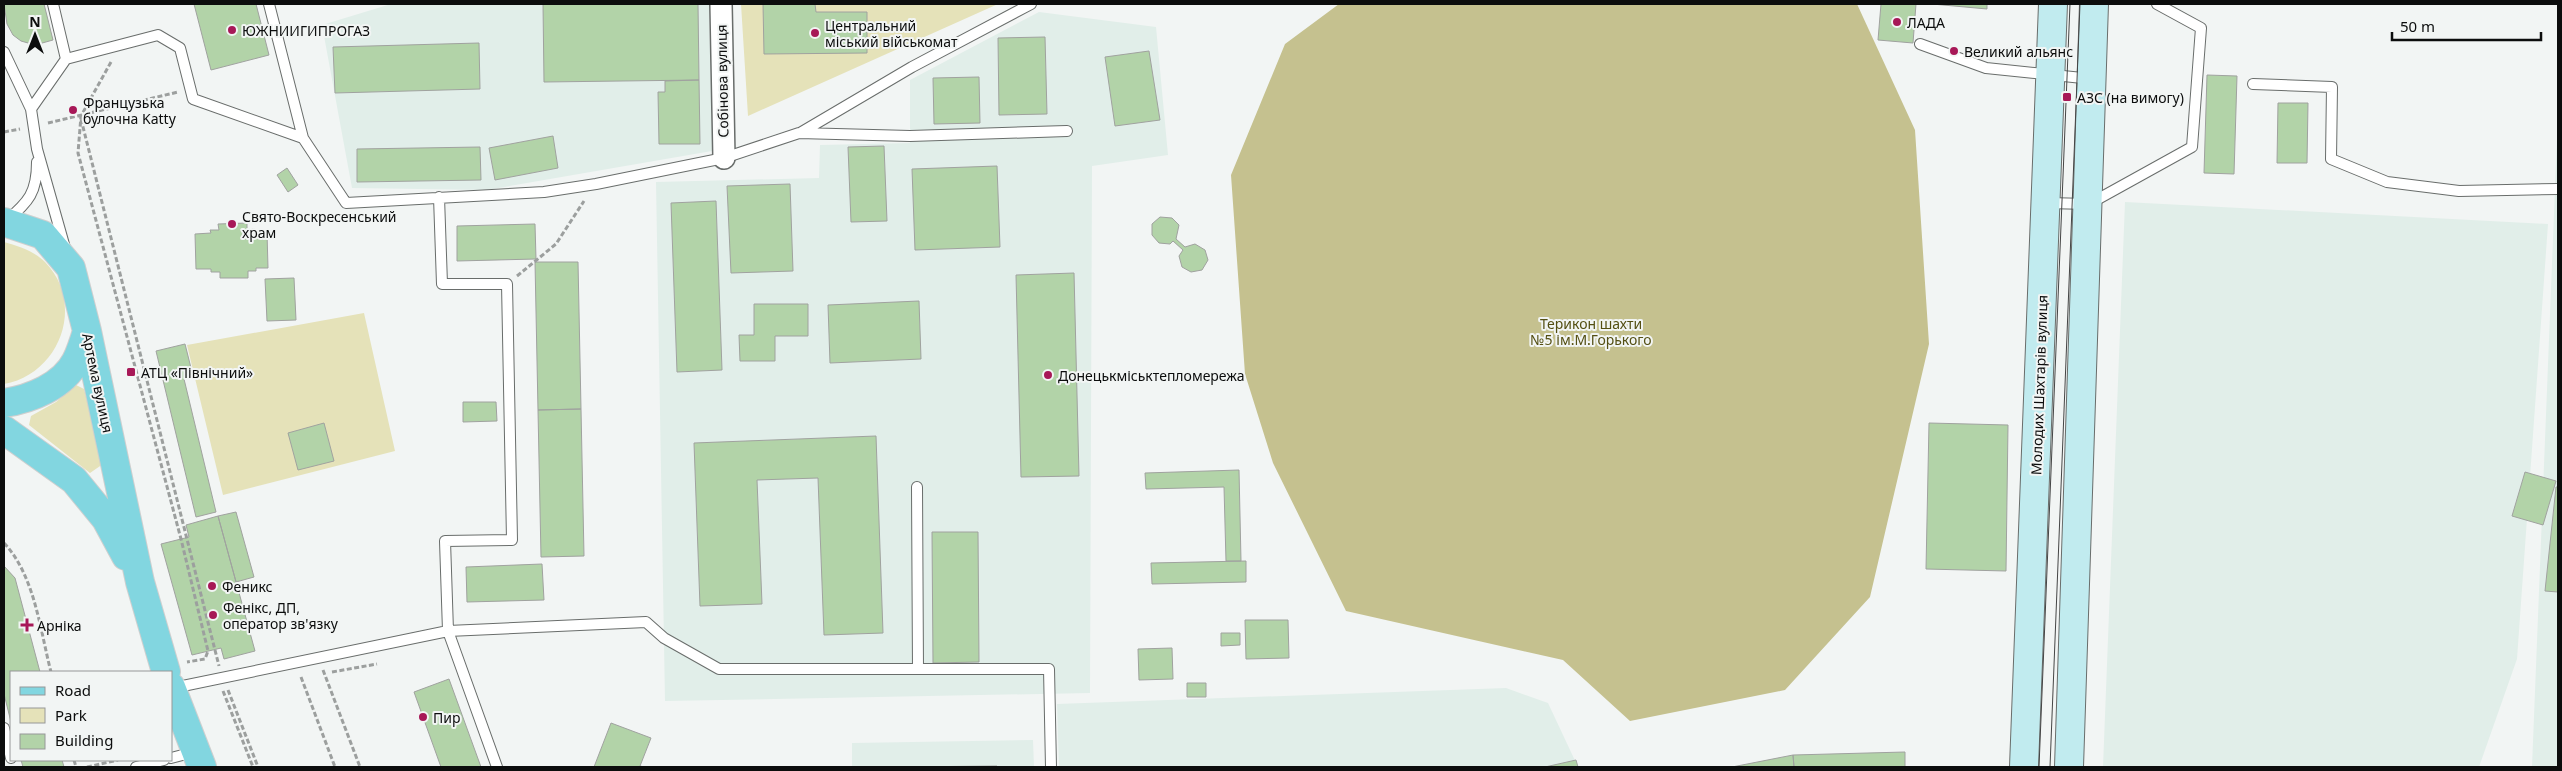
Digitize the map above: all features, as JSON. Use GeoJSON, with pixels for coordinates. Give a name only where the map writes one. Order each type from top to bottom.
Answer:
{"type":"FeatureCollection","features":[{"type":"Feature","properties":{"kind":"main road","name":"Молодих Шахтарів вулиця"},"geometry":{"type":"LineString","coordinates":[[2024,767],[2053,4]]}},
{"type":"Feature","properties":{"kind":"main road"},"geometry":{"type":"LineString","coordinates":[[2069,767],[2090,204],[2094,4]]}},
{"type":"Feature","properties":{"kind":"main road","name":"Артема вулиця"},"geometry":{"type":"LineString","coordinates":[[4,222],[44,235],[71,268],[87,331],[140,582],[166,671]]}},
{"type":"Feature","properties":{"kind":"main road"},"geometry":{"type":"LineString","coordinates":[[4,403],[32,395],[52,386],[66,375],[76,361],[87,331]]}},
{"type":"Feature","properties":{"kind":"main road","name":"Артема вулиця"},"geometry":{"type":"LineString","coordinates":[[4,430],[74,480],[106,519],[140,582]]}},
{"type":"Feature","properties":{"kind":"main road"},"geometry":{"type":"LineString","coordinates":[[172,691],[189,759]]}},
{"type":"Feature","properties":{"kind":"street","name":"Собінова вулиця"},"geometry":{"type":"LineString","coordinates":[[721,4],[724,158]]}},
{"type":"Feature","properties":{"kind":"lane"},"geometry":{"type":"LineString","coordinates":[[53,4],[66,59]]}},
{"type":"Feature","properties":{"kind":"lane"},"geometry":{"type":"LineString","coordinates":[[269,4],[303,138],[346,203],[544,192],[596,184],[724,158],[799,133],[912,67],[1031,4]]}},
{"type":"Feature","properties":{"kind":"lane"},"geometry":{"type":"LineString","coordinates":[[2046,203],[2090,204],[2192,147],[2201,28],[2157,4]]}},
{"type":"Feature","properties":{"kind":"lane"},"geometry":{"type":"LineString","coordinates":[[31,109],[66,59],[158,35],[180,48],[190,98],[303,138]]}},
{"type":"Feature","properties":{"kind":"lane"},"geometry":{"type":"LineString","coordinates":[[1920,44],[1986,68],[2092,79]]}},
{"type":"Feature","properties":{"kind":"lane"},"geometry":{"type":"LineString","coordinates":[[4,52],[31,109],[37,148],[71,268]]}},
{"type":"Feature","properties":{"kind":"lane"},"geometry":{"type":"LineString","coordinates":[[2253,84],[2332,88],[2331,159],[2387,182],[2459,191],[2558,189]]}},
{"type":"Feature","properties":{"kind":"lane"},"geometry":{"type":"LineString","coordinates":[[799,133],[910,136],[1067,131]]}},
{"type":"Feature","properties":{"kind":"lane"},"geometry":{"type":"LineString","coordinates":[[4,222],[26,204],[37,182],[37,148]]}},
{"type":"Feature","properties":{"kind":"lane"},"geometry":{"type":"LineString","coordinates":[[440,197],[442,284],[507,284],[512,540],[446,541],[448,631],[497,767]]}},
{"type":"Feature","properties":{"kind":"lane"},"geometry":{"type":"LineString","coordinates":[[917,488],[918,669]]}},
{"type":"Feature","properties":{"kind":"lane"},"geometry":{"type":"LineString","coordinates":[[172,687],[448,631],[646,622],[664,638],[719,669],[1049,669],[1050,767]]}},
{"type":"Feature","properties":{"kind":"lane"},"geometry":{"type":"LineString","coordinates":[[4,728],[10,751]]}},
{"type":"Feature","properties":{"kind":"lane"},"geometry":{"type":"LineString","coordinates":[[136,767],[160,761]]}},
{"type":"Feature","properties":{"kind":"path"},"geometry":{"type":"LineString","coordinates":[[120,45],[81,116],[78,153],[181,539],[208,651]]}},
{"type":"Feature","properties":{"kind":"path"},"geometry":{"type":"LineString","coordinates":[[81,116],[190,98]]}},
{"type":"Feature","properties":{"kind":"path"},"geometry":{"type":"LineString","coordinates":[[81,116],[220,678],[253,767]]}},
{"type":"Feature","properties":{"kind":"path"},"geometry":{"type":"LineString","coordinates":[[507,284],[556,244],[596,184]]}},
{"type":"Feature","properties":{"kind":"path"},"geometry":{"type":"LineString","coordinates":[[4,543],[14,554],[26,577],[51,671]]}},
{"type":"Feature","properties":{"kind":"path"},"geometry":{"type":"LineString","coordinates":[[318,658],[360,767]]}},
{"type":"Feature","properties":{"kind":"path"},"geometry":{"type":"LineString","coordinates":[[205,659],[220,678],[258,767]]}},
{"type":"Feature","properties":{"kind":"path"},"geometry":{"type":"LineString","coordinates":[[295,663],[335,767]]}},
{"type":"Feature","properties":{"kind":"path"},"geometry":{"type":"LineString","coordinates":[[87,767],[114,761]]}},
{"type":"Feature","properties":{"kind":"shaded area"},"geometry":{"type":"Polygon","coordinates":[[[391,4],[709,4],[712,151],[487,190],[352,188],[322,25],[391,4]]]}},
{"type":"Feature","properties":{"kind":"shaded area"},"geometry":{"type":"Polygon","coordinates":[[[1039,12],[1156,27],[1168,155],[1092,166],[1090,693],[665,701],[656,182],[819,178],[820,145],[910,143],[910,80],[1039,12]]]}},
{"type":"Feature","properties":{"kind":"shaded area"},"geometry":{"type":"Polygon","coordinates":[[[2558,113],[2558,767],[2532,767],[2558,113]]]}},
{"type":"Feature","properties":{"kind":"shaded area"},"geometry":{"type":"Polygon","coordinates":[[[2125,202],[2548,224],[2517,659],[2479,767],[2103,767],[2125,202]]]}},
{"type":"Feature","properties":{"kind":"shaded area"},"geometry":{"type":"Polygon","coordinates":[[[1506,688],[1548,703],[1578,767],[1059,767],[1057,704],[1506,688]]]}},
{"type":"Feature","properties":{"kind":"shaded area"},"geometry":{"type":"Polygon","coordinates":[[[1033,740],[1034,767],[852,767],[852,743],[1033,740]]]}},
{"type":"Feature","properties":{"kind":"green space"},"geometry":{"type":"Polygon","coordinates":[[[741,4],[998,4],[748,116],[741,4]]]}},
{"type":"Feature","properties":{"kind":"green space","name":"Терикон шахти №5 ім.М.Горького"},"geometry":{"type":"Polygon","coordinates":[[[1339,4],[1857,4],[1915,130],[1929,344],[1870,597],[1785,690],[1630,721],[1563,660],[1346,611],[1273,463],[1245,374],[1231,175],[1285,44],[1339,4]]]}},
{"type":"Feature","properties":{"kind":"green space"},"geometry":{"type":"Polygon","coordinates":[[[4,242],[31,252],[45,262],[57,279],[64,297],[65,316],[61,335],[52,352],[40,367],[24,378],[4,384],[4,242]]]}},
{"type":"Feature","properties":{"kind":"green space"},"geometry":{"type":"Polygon","coordinates":[[[364,313],[395,451],[223,495],[187,345],[364,313]]]}},
{"type":"Feature","properties":{"kind":"green space"},"geometry":{"type":"Polygon","coordinates":[[[76,385],[84,389],[103,464],[90,473],[29,425],[31,416],[56,402],[76,385]]]}},
{"type":"Feature","properties":{"kind":"building"},"geometry":{"type":"Polygon","coordinates":[[[4,4],[44,4],[53,40],[35,45],[21,41],[13,35],[7,24],[4,4]]]}},
{"type":"Feature","properties":{"kind":"building","name":"ЮЖНИИГИПРОГАЗ"},"geometry":{"type":"Polygon","coordinates":[[[194,4],[256,4],[269,55],[211,70],[194,4]]]}},
{"type":"Feature","properties":{"kind":"building"},"geometry":{"type":"Polygon","coordinates":[[[543,4],[698,4],[699,80],[544,82],[543,4]]]}},
{"type":"Feature","properties":{"kind":"building","name":"Центральний міський військомат"},"geometry":{"type":"Polygon","coordinates":[[[763,4],[815,4],[816,12],[867,12],[867,53],[764,54],[763,4]]]}},
{"type":"Feature","properties":{"kind":"building","name":"ЛАДА"},"geometry":{"type":"Polygon","coordinates":[[[1881,4],[1916,4],[1913,43],[1878,40],[1881,4]]]}},
{"type":"Feature","properties":{"kind":"building"},"geometry":{"type":"Polygon","coordinates":[[[1932,4],[1987,4],[1987,9],[1932,4]]]}},
{"type":"Feature","properties":{"kind":"building"},"geometry":{"type":"Polygon","coordinates":[[[1045,37],[1047,114],[999,115],[998,38],[1045,37]]]}},
{"type":"Feature","properties":{"kind":"building"},"geometry":{"type":"Polygon","coordinates":[[[479,43],[480,89],[335,93],[333,47],[479,43]]]}},
{"type":"Feature","properties":{"kind":"building"},"geometry":{"type":"Polygon","coordinates":[[[1149,51],[1160,120],[1115,126],[1105,57],[1149,51]]]}},
{"type":"Feature","properties":{"kind":"building"},"geometry":{"type":"Polygon","coordinates":[[[2207,75],[2237,76],[2234,174],[2204,173],[2207,75]]]}},
{"type":"Feature","properties":{"kind":"building"},"geometry":{"type":"Polygon","coordinates":[[[979,77],[980,123],[934,124],[933,78],[979,77]]]}},
{"type":"Feature","properties":{"kind":"building"},"geometry":{"type":"Polygon","coordinates":[[[699,80],[700,144],[659,144],[658,92],[665,92],[665,81],[699,80]]]}},
{"type":"Feature","properties":{"kind":"building"},"geometry":{"type":"Polygon","coordinates":[[[2278,103],[2308,103],[2307,163],[2277,163],[2278,103]]]}},
{"type":"Feature","properties":{"kind":"building"},"geometry":{"type":"Polygon","coordinates":[[[553,136],[558,168],[495,180],[489,148],[553,136]]]}},
{"type":"Feature","properties":{"kind":"building"},"geometry":{"type":"Polygon","coordinates":[[[884,146],[887,221],[851,222],[848,147],[884,146]]]}},
{"type":"Feature","properties":{"kind":"building"},"geometry":{"type":"Polygon","coordinates":[[[480,147],[481,180],[357,182],[357,149],[480,147]]]}},
{"type":"Feature","properties":{"kind":"building"},"geometry":{"type":"Polygon","coordinates":[[[997,166],[1000,247],[915,250],[912,169],[997,166]]]}},
{"type":"Feature","properties":{"kind":"building"},"geometry":{"type":"Polygon","coordinates":[[[287,168],[298,185],[288,192],[277,175],[287,168]]]}},
{"type":"Feature","properties":{"kind":"building"},"geometry":{"type":"Polygon","coordinates":[[[790,184],[793,271],[731,273],[727,186],[790,184]]]}},
{"type":"Feature","properties":{"kind":"building"},"geometry":{"type":"Polygon","coordinates":[[[716,201],[722,370],[677,372],[671,203],[716,201]]]}},
{"type":"Feature","properties":{"kind":"building"},"geometry":{"type":"Polygon","coordinates":[[[1160,217],[1172,218],[1179,225],[1176,239],[1185,247],[1195,244],[1205,250],[1208,260],[1202,270],[1191,272],[1182,267],[1179,256],[1183,250],[1173,241],[1170,244],[1159,243],[1152,235],[1152,224],[1160,217]]]}},
{"type":"Feature","properties":{"kind":"building"},"geometry":{"type":"Polygon","coordinates":[[[247,223],[247,229],[255,229],[255,232],[267,232],[268,268],[256,268],[256,271],[248,271],[248,278],[220,278],[220,272],[211,272],[211,269],[196,269],[195,234],[211,233],[210,230],[219,230],[218,224],[247,223]]]}},
{"type":"Feature","properties":{"kind":"building"},"geometry":{"type":"Polygon","coordinates":[[[535,224],[536,259],[457,261],[457,226],[535,224]]]}},
{"type":"Feature","properties":{"kind":"building"},"geometry":{"type":"Polygon","coordinates":[[[535,262],[578,262],[581,409],[538,410],[535,262]]]}},
{"type":"Feature","properties":{"kind":"building","name":"Донецькміськтепломережа"},"geometry":{"type":"Polygon","coordinates":[[[1074,273],[1079,476],[1021,477],[1016,275],[1074,273]]]}},
{"type":"Feature","properties":{"kind":"building"},"geometry":{"type":"Polygon","coordinates":[[[294,278],[296,320],[267,321],[265,279],[294,278]]]}},
{"type":"Feature","properties":{"kind":"building"},"geometry":{"type":"Polygon","coordinates":[[[919,301],[921,359],[830,363],[828,305],[919,301]]]}},
{"type":"Feature","properties":{"kind":"building"},"geometry":{"type":"Polygon","coordinates":[[[754,304],[808,304],[808,336],[775,336],[775,361],[740,361],[739,335],[754,335],[754,304]]]}},
{"type":"Feature","properties":{"kind":"building"},"geometry":{"type":"Polygon","coordinates":[[[185,344],[193,376],[184,379],[216,512],[196,517],[156,351],[185,344]]]}},
{"type":"Feature","properties":{"kind":"building"},"geometry":{"type":"Polygon","coordinates":[[[463,402],[496,402],[497,421],[463,422],[463,402]]]}},
{"type":"Feature","properties":{"kind":"building"},"geometry":{"type":"Polygon","coordinates":[[[581,409],[584,556],[541,557],[538,410],[581,409]]]}},
{"type":"Feature","properties":{"kind":"building"},"geometry":{"type":"Polygon","coordinates":[[[324,423],[334,461],[298,470],[288,433],[324,423]]]}},
{"type":"Feature","properties":{"kind":"building"},"geometry":{"type":"Polygon","coordinates":[[[1929,423],[2008,425],[2006,571],[1926,569],[1929,423]]]}},
{"type":"Feature","properties":{"kind":"building"},"geometry":{"type":"Polygon","coordinates":[[[876,436],[883,633],[824,635],[818,478],[757,480],[762,604],[700,606],[694,443],[876,436]]]}},
{"type":"Feature","properties":{"kind":"building"},"geometry":{"type":"Polygon","coordinates":[[[1239,470],[1241,561],[1226,561],[1224,487],[1146,489],[1145,473],[1239,470]]]}},
{"type":"Feature","properties":{"kind":"building"},"geometry":{"type":"Polygon","coordinates":[[[2525,472],[2556,481],[2543,525],[2512,516],[2525,472]]]}},
{"type":"Feature","properties":{"kind":"building"},"geometry":{"type":"Polygon","coordinates":[[[2556,487],[2558,487],[2558,592],[2545,591],[2556,487]]]}},
{"type":"Feature","properties":{"kind":"building"},"geometry":{"type":"Polygon","coordinates":[[[236,512],[254,577],[236,582],[218,516],[236,512]]]}},
{"type":"Feature","properties":{"kind":"building","name":"Фенікс, ДП, оператор зв'язку"},"geometry":{"type":"Polygon","coordinates":[[[218,516],[255,651],[224,659],[221,648],[192,655],[161,544],[189,537],[186,525],[218,516]]]}},
{"type":"Feature","properties":{"kind":"building"},"geometry":{"type":"Polygon","coordinates":[[[932,532],[978,532],[979,662],[933,663],[932,532]]]}},
{"type":"Feature","properties":{"kind":"building"},"geometry":{"type":"Polygon","coordinates":[[[1246,561],[1246,582],[1152,584],[1151,563],[1246,561]]]}},
{"type":"Feature","properties":{"kind":"building"},"geometry":{"type":"Polygon","coordinates":[[[542,564],[544,600],[467,602],[466,567],[542,564]]]}},
{"type":"Feature","properties":{"kind":"building"},"geometry":{"type":"Polygon","coordinates":[[[4,566],[15,578],[40,671],[10,671],[10,718],[4,694],[4,566]]]}},
{"type":"Feature","properties":{"kind":"building"},"geometry":{"type":"Polygon","coordinates":[[[1245,620],[1288,620],[1289,658],[1246,659],[1245,620]]]}},
{"type":"Feature","properties":{"kind":"building"},"geometry":{"type":"Polygon","coordinates":[[[1221,633],[1240,633],[1240,645],[1221,646],[1221,633]]]}},
{"type":"Feature","properties":{"kind":"building"},"geometry":{"type":"Polygon","coordinates":[[[1172,648],[1173,679],[1139,680],[1138,649],[1172,648]]]}},
{"type":"Feature","properties":{"kind":"building"},"geometry":{"type":"Polygon","coordinates":[[[449,679],[481,767],[441,767],[414,692],[449,679]]]}},
{"type":"Feature","properties":{"kind":"building"},"geometry":{"type":"Polygon","coordinates":[[[1187,683],[1206,683],[1206,697],[1187,697],[1187,683]]]}},
{"type":"Feature","properties":{"kind":"building"},"geometry":{"type":"Polygon","coordinates":[[[611,723],[651,738],[640,766],[644,767],[594,767],[611,723]]]}},
{"type":"Feature","properties":{"kind":"building"},"geometry":{"type":"Polygon","coordinates":[[[1905,752],[1905,767],[1794,767],[1793,755],[1905,752]]]}},
{"type":"Feature","properties":{"kind":"building"},"geometry":{"type":"Polygon","coordinates":[[[1793,755],[1794,767],[1732,767],[1793,755]]]}},
{"type":"Feature","properties":{"kind":"building"},"geometry":{"type":"Polygon","coordinates":[[[1576,760],[1578,767],[1545,767],[1576,760]]]}},
{"type":"Feature","properties":{"kind":"building"},"geometry":{"type":"Polygon","coordinates":[[[21,761],[62,761],[64,767],[23,767],[21,761]]]}},
{"type":"Feature","properties":{"kind":"building"},"geometry":{"type":"Polygon","coordinates":[[[997,766],[997,767],[901,767],[997,766]]]}},
{"type":"Feature","properties":{"kind":"tram line"},"geometry":{"type":"LineString","coordinates":[[2039,767],[2070,4]]}},
{"type":"Feature","properties":{"kind":"tram line"},"geometry":{"type":"LineString","coordinates":[[2050,767],[2080,4]]}},
{"type":"Feature","properties":{"kind":"place","name":"ЛАДА"},"geometry":{"type":"Point","coordinates":[1897,22]}},
{"type":"Feature","properties":{"kind":"place","name":"ЮЖНИИГИПРОГАЗ"},"geometry":{"type":"Point","coordinates":[232,30]}},
{"type":"Feature","properties":{"kind":"place","name":"Центральний міський військомат"},"geometry":{"type":"Point","coordinates":[815,33]}},
{"type":"Feature","properties":{"kind":"place","name":"Великий альянс"},"geometry":{"type":"Point","coordinates":[1954,51]}},
{"type":"Feature","properties":{"kind":"place","name":"АЗС (на вимогу)"},"geometry":{"type":"Point","coordinates":[2067,97]}},
{"type":"Feature","properties":{"kind":"place","name":"Французька булочна Katty"},"geometry":{"type":"Point","coordinates":[73,110]}},
{"type":"Feature","properties":{"kind":"place","name":"Свято-Воскресенський храм"},"geometry":{"type":"Point","coordinates":[232,224]}},
{"type":"Feature","properties":{"kind":"place","name":"АТЦ «Північний»"},"geometry":{"type":"Point","coordinates":[131,372]}},
{"type":"Feature","properties":{"kind":"place","name":"Донецькміськтепломережа"},"geometry":{"type":"Point","coordinates":[1048,375]}},
{"type":"Feature","properties":{"kind":"place","name":"Феникс"},"geometry":{"type":"Point","coordinates":[212,586]}},
{"type":"Feature","properties":{"kind":"place","name":"Фенікс, ДП, оператор зв'язку"},"geometry":{"type":"Point","coordinates":[213,615]}},
{"type":"Feature","properties":{"kind":"place","name":"Арніка"},"geometry":{"type":"Point","coordinates":[27,625]}},
{"type":"Feature","properties":{"kind":"place","name":"Пир"},"geometry":{"type":"Point","coordinates":[423,717]}}]}
